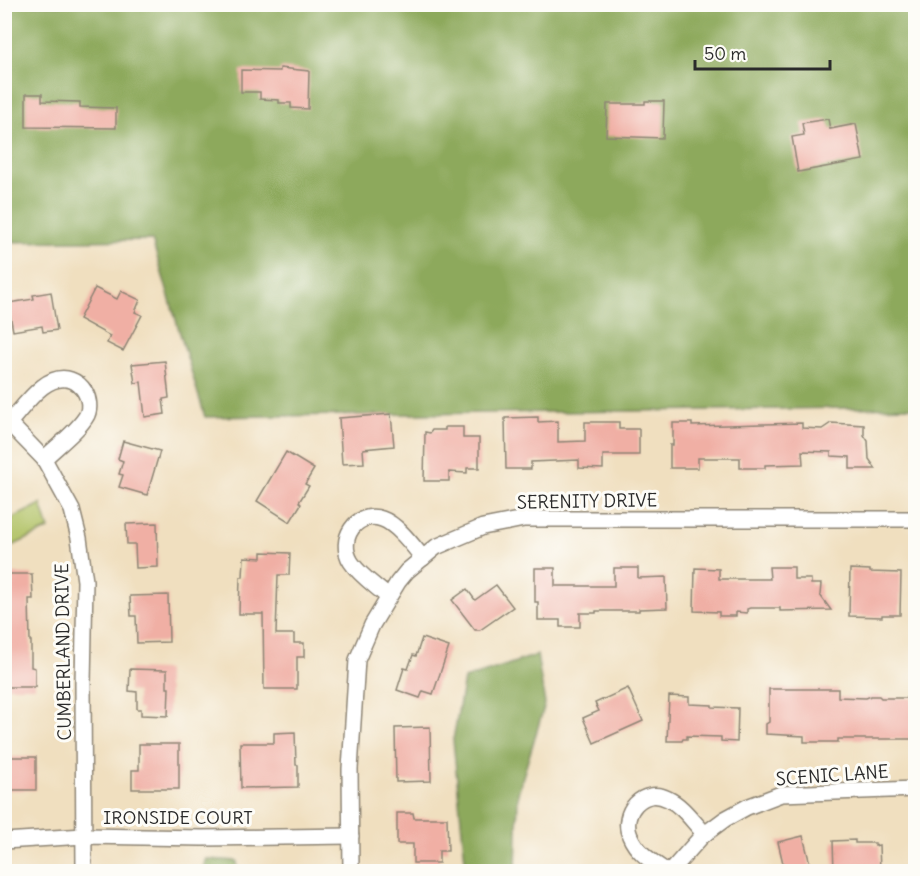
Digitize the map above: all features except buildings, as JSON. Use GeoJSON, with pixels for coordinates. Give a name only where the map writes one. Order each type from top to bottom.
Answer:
{"type":"FeatureCollection","features":[{"type":"Feature","properties":{"kind":"street"},"geometry":{"type":"LineString","coordinates":[[7,422],[50,381],[64,379],[80,386],[88,399],[86,415],[65,440],[44,459]]}},
{"type":"Feature","properties":{"kind":"street","name":"CUMBERLAND DRIVE"},"geometry":{"type":"LineString","coordinates":[[7,422],[44,459],[72,510],[79,538],[85,581],[84,872]]}},
{"type":"Feature","properties":{"kind":"street"},"geometry":{"type":"LineString","coordinates":[[388,597],[351,563],[346,541],[353,527],[362,520],[374,518],[384,520],[398,530],[423,558]]}},
{"type":"Feature","properties":{"kind":"street","name":"SERENITY DRIVE"},"geometry":{"type":"LineString","coordinates":[[351,872],[350,769],[357,660],[372,625],[398,582],[407,571],[436,547],[483,527],[524,519],[915,519]]}},
{"type":"Feature","properties":{"kind":"street","name":"SCENIC LANE"},"geometry":{"type":"LineString","coordinates":[[669,872],[705,834],[725,819],[747,807],[781,794],[915,789]]}},
{"type":"Feature","properties":{"kind":"street"},"geometry":{"type":"LineString","coordinates":[[669,872],[646,857],[629,835],[628,817],[634,805],[651,795],[667,798],[679,806],[705,834]]}},
{"type":"Feature","properties":{"kind":"street","name":"IRONSIDE COURT"},"geometry":{"type":"LineString","coordinates":[[4,841],[84,836],[202,838],[351,836]]}},
{"type":"Feature","properties":{"kind":"green space"},"geometry":{"type":"Polygon","coordinates":[[[4,5],[915,5],[915,407],[205,417],[152,240],[5,242],[4,5]]]}},
{"type":"Feature","properties":{"kind":"green space"},"geometry":{"type":"Polygon","coordinates":[[[41,504],[49,529],[5,549],[5,522],[41,504]]]}},
{"type":"Feature","properties":{"kind":"green space"},"geometry":{"type":"Polygon","coordinates":[[[537,655],[545,704],[518,793],[516,871],[466,871],[453,740],[464,679],[537,655]]]}},
{"type":"Feature","properties":{"kind":"green space"},"geometry":{"type":"Polygon","coordinates":[[[206,859],[237,861],[237,871],[203,871],[206,859]]]}}]}
